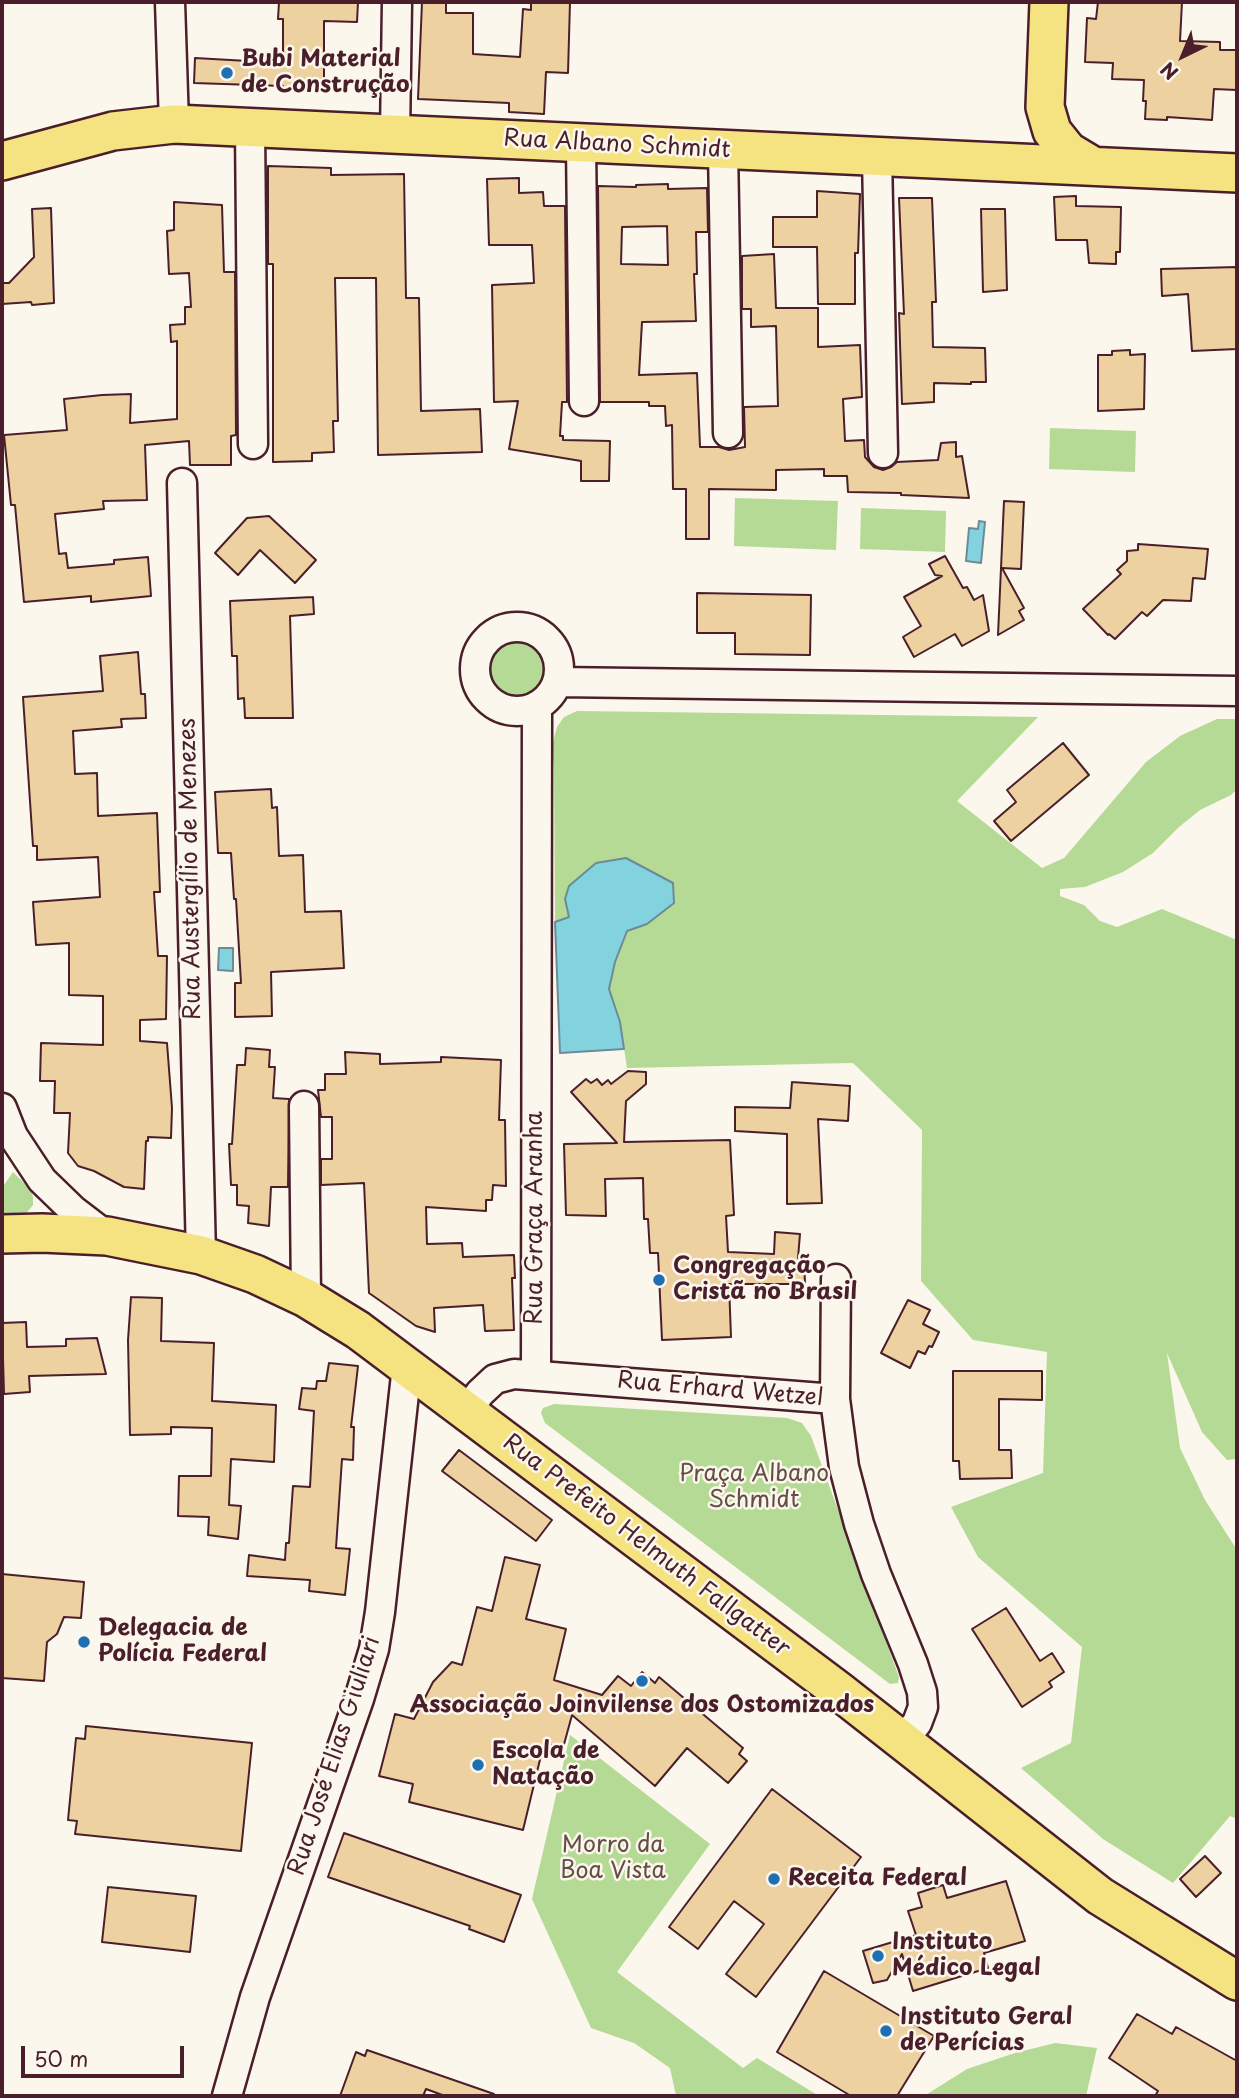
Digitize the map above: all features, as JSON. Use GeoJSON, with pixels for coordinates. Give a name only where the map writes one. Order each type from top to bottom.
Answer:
{"type":"FeatureCollection","features":[{"type":"Feature","properties":{"kind":"main road"},"geometry":{"type":"LineString","coordinates":[[1049,2],[1045,107],[1052,131],[1068,151],[1093,166]]}},
{"type":"Feature","properties":{"kind":"main road"},"geometry":{"type":"LineString","coordinates":[[990,162],[1019,146],[1033,129],[1045,107]]}},
{"type":"Feature","properties":{"kind":"main road","name":"Rua Albano Schmidt"},"geometry":{"type":"LineString","coordinates":[[9,163],[113,131],[174,124],[1237,173]]}},
{"type":"Feature","properties":{"kind":"main road","name":"Rua Prefeito Helmuth Fallgatter"},"geometry":{"type":"LineString","coordinates":[[2,1234],[107,1236],[201,1255],[255,1274],[306,1298],[358,1330],[722,1602],[1100,1896],[1237,1981]]}},
{"type":"Feature","properties":{"kind":"street"},"geometry":{"type":"LineString","coordinates":[[170,2],[174,124]]}},
{"type":"Feature","properties":{"kind":"street"},"geometry":{"type":"LineString","coordinates":[[395,134],[397,2]]}},
{"type":"Feature","properties":{"kind":"street"},"geometry":{"type":"LineString","coordinates":[[250,127],[253,444]]}},
{"type":"Feature","properties":{"kind":"street"},"geometry":{"type":"LineString","coordinates":[[581,143],[584,401]]}},
{"type":"Feature","properties":{"kind":"street"},"geometry":{"type":"LineString","coordinates":[[723,149],[728,433]]}},
{"type":"Feature","properties":{"kind":"street"},"geometry":{"type":"LineString","coordinates":[[877,156],[883,453]]}},
{"type":"Feature","properties":{"kind":"street","name":"Rua Austergílio de Menezes"},"geometry":{"type":"LineString","coordinates":[[182,483],[201,1255]]}},
{"type":"Feature","properties":{"kind":"street"},"geometry":{"type":"LineString","coordinates":[[523,627],[537,632],[548,641],[556,653],[560,668],[558,682],[546,701],[537,707],[523,712],[508,711],[495,706],[484,696],[474,669],[484,642],[495,632],[523,627]]}},
{"type":"Feature","properties":{"kind":"street"},"geometry":{"type":"LineString","coordinates":[[558,682],[1237,691]]}},
{"type":"Feature","properties":{"kind":"street","name":"Rua Graça Aranha"},"geometry":{"type":"LineString","coordinates":[[536,1375],[537,707]]}},
{"type":"Feature","properties":{"kind":"street"},"geometry":{"type":"LineString","coordinates":[[304,1106],[306,1298]]}},
{"type":"Feature","properties":{"kind":"street"},"geometry":{"type":"LineString","coordinates":[[2,1108],[13,1136],[42,1180],[73,1210],[107,1236]]}},
{"type":"Feature","properties":{"kind":"street"},"geometry":{"type":"LineString","coordinates":[[835,1399],[836,1279]]}},
{"type":"Feature","properties":{"kind":"street","name":"Rua José Elias Giuliari"},"geometry":{"type":"LineString","coordinates":[[227,2096],[255,1997],[374,1649],[407,1366]]}},
{"type":"Feature","properties":{"kind":"street","name":"Rua Erhard Wetzel"},"geometry":{"type":"LineString","coordinates":[[467,1411],[495,1379],[514,1374],[835,1399],[844,1467],[859,1524],[922,1692],[923,1707],[917,1723],[902,1741]]}},
{"type":"Feature","properties":{"kind":"green space"},"geometry":{"type":"Polygon","coordinates":[[[1050,428],[1136,431],[1135,472],[1049,469],[1050,428]]]}},
{"type":"Feature","properties":{"kind":"green space"},"geometry":{"type":"Polygon","coordinates":[[[735,498],[838,501],[836,550],[734,546],[735,498]]]}},
{"type":"Feature","properties":{"kind":"green space"},"geometry":{"type":"Polygon","coordinates":[[[861,508],[946,511],[945,552],[860,549],[861,508]]]}},
{"type":"Feature","properties":{"kind":"green space"},"geometry":{"type":"Polygon","coordinates":[[[517,633],[537,639],[547,649],[553,669],[547,689],[537,699],[517,705],[497,699],[487,689],[481,669],[487,649],[497,639],[517,633]]]}},
{"type":"Feature","properties":{"kind":"green space"},"geometry":{"type":"Polygon","coordinates":[[[577,711],[1038,717],[957,801],[1042,868],[1064,858],[1146,762],[1180,736],[1217,719],[1237,719],[1237,789],[1231,795],[1200,810],[1153,853],[1123,872],[1085,887],[1060,889],[1060,896],[1084,905],[1100,921],[1117,927],[1162,909],[1237,940],[1237,1459],[1227,1460],[1202,1432],[1167,1353],[1180,1448],[1205,1500],[1237,1550],[1237,1819],[1230,1816],[1173,1883],[1103,1839],[1021,1768],[1071,1743],[1082,1647],[978,1557],[951,1507],[1043,1473],[1047,1352],[973,1340],[921,1281],[922,1130],[853,1063],[627,1068],[620,1022],[609,989],[615,962],[627,931],[647,924],[565,899],[570,917],[555,922],[552,745],[557,727],[564,717],[577,711]]]}},
{"type":"Feature","properties":{"kind":"green space"},"geometry":{"type":"Polygon","coordinates":[[[13,1172],[31,1190],[33,1197],[33,1205],[24,1216],[9,1217],[2,1211],[2,1188],[13,1172]]]}},
{"type":"Feature","properties":{"kind":"green space","name":"Praça Albano Schmidt"},"geometry":{"type":"Polygon","coordinates":[[[554,1404],[787,1418],[802,1423],[811,1436],[899,1677],[898,1683],[890,1684],[545,1423],[541,1413],[543,1408],[554,1404]]]}},
{"type":"Feature","properties":{"kind":"green space","name":"Morro da Boa Vista"},"geometry":{"type":"Polygon","coordinates":[[[570,1735],[710,1844],[617,1972],[743,2068],[757,2058],[819,2096],[676,2096],[670,2068],[634,2043],[591,2028],[532,1899],[570,1735]]]}},
{"type":"Feature","properties":{"kind":"green space"},"geometry":{"type":"Polygon","coordinates":[[[1055,2043],[1097,2048],[1086,2096],[924,2096],[967,2069],[1055,2043]]]}},
{"type":"Feature","properties":{"kind":"water"},"geometry":{"type":"Polygon","coordinates":[[[979,521],[985,522],[981,563],[966,561],[969,528],[978,529],[979,521]]]}},
{"type":"Feature","properties":{"kind":"water"},"geometry":{"type":"Polygon","coordinates":[[[626,858],[673,883],[674,903],[647,924],[627,931],[615,962],[609,989],[620,1022],[624,1049],[560,1053],[555,922],[569,917],[565,899],[569,886],[596,863],[626,858]]]}},
{"type":"Feature","properties":{"kind":"water"},"geometry":{"type":"Polygon","coordinates":[[[219,948],[233,948],[233,971],[218,970],[219,948]]]}},
{"type":"Feature","properties":{"kind":"building"},"geometry":{"type":"Polygon","coordinates":[[[279,2],[358,2],[357,22],[324,21],[324,91],[283,91],[283,86],[194,83],[195,58],[283,63],[283,19],[278,19],[279,2]]]}},
{"type":"Feature","properties":{"kind":"building"},"geometry":{"type":"Polygon","coordinates":[[[422,2],[446,2],[446,13],[473,13],[473,54],[520,57],[523,9],[531,10],[531,2],[570,2],[568,73],[546,72],[544,114],[509,112],[509,103],[418,99],[422,2]]]}},
{"type":"Feature","properties":{"kind":"building"},"geometry":{"type":"Polygon","coordinates":[[[1098,2],[1182,2],[1180,41],[1220,42],[1220,50],[1237,50],[1237,90],[1214,89],[1212,120],[1167,117],[1167,120],[1145,119],[1144,80],[1112,79],[1113,63],[1085,62],[1087,18],[1096,19],[1098,2]]]}},
{"type":"Feature","properties":{"kind":"building"},"geometry":{"type":"Polygon","coordinates":[[[268,166],[331,168],[331,175],[404,174],[406,298],[419,298],[421,411],[480,409],[482,452],[378,455],[376,278],[335,278],[338,421],[333,421],[334,452],[312,453],[312,461],[273,462],[273,264],[268,264],[268,166]]]}},
{"type":"Feature","properties":{"kind":"building"},"geometry":{"type":"Polygon","coordinates":[[[519,178],[519,193],[543,192],[544,206],[565,206],[567,402],[562,402],[560,436],[563,436],[563,440],[610,441],[609,481],[581,481],[581,461],[509,449],[518,401],[494,402],[492,285],[534,283],[532,245],[489,245],[487,179],[519,178]]]}},
{"type":"Feature","properties":{"kind":"building"},"geometry":{"type":"Polygon","coordinates":[[[668,184],[668,189],[707,188],[708,232],[696,232],[696,321],[642,322],[639,375],[697,373],[700,447],[729,450],[745,447],[744,407],[778,406],[776,326],[751,327],[751,309],[742,309],[742,256],[774,254],[776,308],[818,308],[818,347],[860,345],[862,397],[843,399],[845,441],[864,440],[865,457],[874,467],[883,470],[897,462],[938,460],[941,443],[956,442],[956,457],[962,456],[969,498],[848,492],[847,476],[824,476],[824,469],[776,470],[776,490],[709,489],[709,539],[686,539],[686,489],[673,489],[672,425],[666,426],[665,406],[649,406],[649,402],[600,402],[598,186],[668,184]],[[667,226],[622,227],[621,264],[668,265],[667,226]]]}},
{"type":"Feature","properties":{"kind":"building"},"geometry":{"type":"Polygon","coordinates":[[[817,191],[860,194],[858,253],[855,253],[855,304],[818,304],[817,247],[773,247],[773,217],[817,217],[817,191]]]}},
{"type":"Feature","properties":{"kind":"building"},"geometry":{"type":"Polygon","coordinates":[[[1076,196],[1076,206],[1121,207],[1120,252],[1116,252],[1116,264],[1089,263],[1087,240],[1056,240],[1054,197],[1076,196]]]}},
{"type":"Feature","properties":{"kind":"building"},"geometry":{"type":"Polygon","coordinates":[[[899,198],[932,198],[936,302],[932,302],[933,347],[985,348],[986,382],[934,383],[934,402],[902,404],[899,313],[904,314],[899,198]]]}},
{"type":"Feature","properties":{"kind":"building"},"geometry":{"type":"Polygon","coordinates":[[[174,202],[222,205],[224,272],[235,272],[236,435],[231,436],[231,465],[190,465],[189,441],[145,445],[147,500],[103,501],[104,509],[55,514],[59,554],[66,553],[68,568],[114,564],[114,560],[148,557],[151,596],[91,602],[91,596],[24,602],[15,505],[11,505],[4,435],[67,430],[64,399],[102,395],[131,394],[130,423],[177,419],[177,341],[171,342],[170,325],[185,324],[185,307],[191,307],[189,273],[169,274],[167,231],[174,230],[174,202]]]}},
{"type":"Feature","properties":{"kind":"building"},"geometry":{"type":"Polygon","coordinates":[[[51,208],[54,303],[2,304],[2,283],[9,283],[34,257],[32,209],[51,208]]]}},
{"type":"Feature","properties":{"kind":"building"},"geometry":{"type":"Polygon","coordinates":[[[981,209],[1005,209],[1007,290],[983,292],[981,209]]]}},
{"type":"Feature","properties":{"kind":"building"},"geometry":{"type":"Polygon","coordinates":[[[1237,267],[1237,349],[1192,351],[1188,294],[1162,296],[1161,269],[1237,267]]]}},
{"type":"Feature","properties":{"kind":"building"},"geometry":{"type":"Polygon","coordinates":[[[1130,350],[1130,355],[1145,354],[1144,409],[1098,411],[1098,355],[1112,355],[1112,351],[1130,350]]]}},
{"type":"Feature","properties":{"kind":"building"},"geometry":{"type":"Polygon","coordinates":[[[1004,501],[1024,502],[1021,569],[1002,568],[1024,608],[1019,611],[1024,620],[998,635],[1004,501]]]}},
{"type":"Feature","properties":{"kind":"building"},"geometry":{"type":"Polygon","coordinates":[[[269,516],[316,560],[295,583],[260,550],[238,575],[215,553],[247,518],[269,516]]]}},
{"type":"Feature","properties":{"kind":"building"},"geometry":{"type":"Polygon","coordinates":[[[1138,544],[1208,549],[1205,579],[1193,578],[1191,601],[1163,600],[1147,616],[1142,612],[1115,639],[1083,609],[1121,574],[1117,570],[1127,561],[1127,551],[1138,550],[1138,544]]]}},
{"type":"Feature","properties":{"kind":"building"},"geometry":{"type":"Polygon","coordinates":[[[945,556],[963,588],[967,587],[974,600],[983,595],[989,631],[962,646],[955,634],[914,657],[903,637],[921,626],[904,597],[942,576],[935,575],[929,564],[945,556]]]}},
{"type":"Feature","properties":{"kind":"building"},"geometry":{"type":"Polygon","coordinates":[[[697,593],[811,595],[810,655],[735,654],[735,633],[697,633],[697,593]]]}},
{"type":"Feature","properties":{"kind":"building"},"geometry":{"type":"Polygon","coordinates":[[[313,597],[314,614],[290,616],[293,718],[245,718],[244,698],[238,699],[237,656],[232,656],[230,601],[313,597]]]}},
{"type":"Feature","properties":{"kind":"building"},"geometry":{"type":"Polygon","coordinates":[[[138,652],[146,718],[121,719],[122,727],[73,731],[75,774],[97,773],[98,816],[157,813],[160,892],[154,892],[158,956],[167,956],[166,1019],[140,1020],[140,1041],[167,1043],[172,1108],[171,1138],[148,1137],[144,1189],[124,1187],[78,1166],[68,1153],[70,1113],[54,1113],[55,1081],[40,1081],[41,1043],[103,1045],[103,996],[69,995],[69,943],[36,945],[33,902],[100,897],[98,857],[37,860],[37,846],[33,846],[23,697],[103,691],[100,656],[138,652]]]}},
{"type":"Feature","properties":{"kind":"building"},"geometry":{"type":"Polygon","coordinates":[[[1063,743],[1089,775],[1011,841],[994,821],[1016,802],[1007,790],[1063,743]]]}},
{"type":"Feature","properties":{"kind":"building"},"geometry":{"type":"Polygon","coordinates":[[[271,789],[272,808],[277,807],[279,856],[303,855],[305,912],[341,911],[344,968],[271,972],[272,1016],[235,1017],[235,983],[241,983],[236,899],[231,853],[218,853],[215,792],[271,789]]]}},
{"type":"Feature","properties":{"kind":"building"},"geometry":{"type":"Polygon","coordinates":[[[246,1048],[270,1050],[269,1067],[275,1067],[273,1098],[289,1099],[288,1187],[271,1187],[269,1226],[248,1223],[249,1206],[237,1205],[237,1185],[231,1185],[229,1144],[232,1144],[237,1065],[245,1065],[246,1048]]]}},
{"type":"Feature","properties":{"kind":"building"},"geometry":{"type":"Polygon","coordinates":[[[345,1052],[380,1054],[380,1064],[441,1062],[441,1057],[501,1060],[499,1120],[505,1120],[506,1186],[493,1185],[492,1200],[486,1200],[486,1211],[426,1207],[427,1244],[462,1243],[463,1257],[514,1255],[514,1330],[485,1331],[483,1305],[434,1308],[435,1332],[416,1326],[369,1293],[364,1183],[321,1185],[321,1159],[332,1159],[332,1117],[321,1117],[318,1090],[325,1090],[325,1074],[346,1074],[345,1052]]]}},
{"type":"Feature","properties":{"kind":"building"},"geometry":{"type":"Polygon","coordinates":[[[628,1071],[646,1072],[646,1084],[626,1101],[624,1142],[730,1140],[734,1215],[726,1216],[728,1252],[774,1254],[775,1232],[800,1234],[798,1258],[804,1258],[805,1284],[729,1284],[731,1337],[662,1340],[658,1253],[650,1253],[648,1219],[644,1219],[643,1178],[605,1179],[606,1216],[566,1215],[564,1144],[617,1143],[571,1092],[586,1079],[591,1083],[597,1079],[602,1085],[608,1080],[611,1084],[628,1071]]]}},
{"type":"Feature","properties":{"kind":"building"},"geometry":{"type":"Polygon","coordinates":[[[792,1082],[850,1086],[848,1121],[818,1119],[822,1203],[787,1204],[787,1134],[735,1131],[735,1107],[790,1108],[792,1082]]]}},
{"type":"Feature","properties":{"kind":"building"},"geometry":{"type":"Polygon","coordinates":[[[131,1297],[162,1298],[161,1341],[214,1343],[212,1401],[276,1405],[274,1462],[231,1459],[229,1505],[241,1506],[238,1539],[208,1535],[209,1517],[178,1516],[179,1476],[211,1476],[212,1428],[171,1427],[171,1434],[130,1435],[128,1340],[131,1297]]]}},
{"type":"Feature","properties":{"kind":"building"},"geometry":{"type":"Polygon","coordinates":[[[908,1300],[930,1310],[923,1324],[939,1332],[932,1347],[929,1346],[925,1354],[918,1351],[910,1368],[881,1353],[908,1300]]]}},
{"type":"Feature","properties":{"kind":"building"},"geometry":{"type":"Polygon","coordinates":[[[26,1322],[27,1347],[66,1346],[66,1339],[97,1338],[106,1374],[29,1376],[30,1392],[4,1394],[2,1323],[26,1322]]]}},
{"type":"Feature","properties":{"kind":"building"},"geometry":{"type":"Polygon","coordinates":[[[329,1363],[358,1366],[351,1427],[354,1427],[353,1460],[342,1459],[336,1548],[350,1549],[345,1595],[309,1591],[310,1580],[247,1576],[249,1555],[285,1560],[286,1543],[289,1543],[293,1486],[310,1487],[314,1411],[299,1409],[302,1388],[316,1389],[317,1381],[326,1381],[329,1363]]]}},
{"type":"Feature","properties":{"kind":"building"},"geometry":{"type":"Polygon","coordinates":[[[953,1371],[1042,1371],[1042,1400],[999,1399],[999,1450],[1011,1450],[1012,1478],[960,1479],[959,1461],[953,1461],[953,1371]]]}},
{"type":"Feature","properties":{"kind":"building"},"geometry":{"type":"Polygon","coordinates":[[[459,1450],[552,1520],[536,1541],[442,1471],[459,1450]]]}},
{"type":"Feature","properties":{"kind":"building"},"geometry":{"type":"Polygon","coordinates":[[[505,1557],[540,1565],[526,1619],[566,1629],[554,1680],[602,1695],[618,1676],[631,1686],[642,1672],[655,1683],[659,1677],[743,1748],[739,1754],[747,1761],[728,1783],[687,1748],[655,1786],[572,1715],[563,1748],[544,1743],[523,1830],[409,1802],[413,1784],[379,1776],[395,1714],[414,1719],[433,1682],[452,1662],[462,1665],[477,1607],[492,1611],[505,1557]]]}},
{"type":"Feature","properties":{"kind":"building"},"geometry":{"type":"Polygon","coordinates":[[[2,1574],[84,1582],[81,1618],[64,1617],[57,1634],[47,1642],[44,1681],[2,1678],[2,1574]]]}},
{"type":"Feature","properties":{"kind":"building"},"geometry":{"type":"Polygon","coordinates":[[[1006,1608],[1040,1661],[1052,1653],[1064,1672],[1049,1682],[1052,1687],[1022,1707],[972,1629],[1006,1608]]]}},
{"type":"Feature","properties":{"kind":"building"},"geometry":{"type":"Polygon","coordinates":[[[86,1726],[252,1743],[241,1851],[75,1834],[77,1821],[68,1820],[76,1738],[85,1739],[86,1726]]]}},
{"type":"Feature","properties":{"kind":"building","name":"Receita Federal"},"geometry":{"type":"Polygon","coordinates":[[[772,1789],[861,1857],[756,1997],[726,1974],[764,1924],[734,1901],[698,1949],[669,1927],[772,1789]]]}},
{"type":"Feature","properties":{"kind":"building"},"geometry":{"type":"Polygon","coordinates":[[[344,1833],[521,1895],[504,1942],[469,1929],[470,1926],[328,1877],[344,1833]]]}},
{"type":"Feature","properties":{"kind":"building"},"geometry":{"type":"Polygon","coordinates":[[[1205,1856],[1221,1873],[1196,1897],[1180,1879],[1205,1856]]]}},
{"type":"Feature","properties":{"kind":"building"},"geometry":{"type":"Polygon","coordinates":[[[1006,1881],[1025,1941],[984,1953],[988,1968],[913,1991],[902,1954],[887,1980],[873,1983],[863,1951],[916,1935],[908,1911],[922,1907],[918,1893],[943,1885],[947,1898],[1006,1881]]]}},
{"type":"Feature","properties":{"kind":"building"},"geometry":{"type":"Polygon","coordinates":[[[108,1887],[196,1896],[190,1952],[102,1942],[108,1887]]]}},
{"type":"Feature","properties":{"kind":"building","name":"Instituto Geral de Perícias"},"geometry":{"type":"Polygon","coordinates":[[[824,1971],[934,2036],[897,2096],[851,2096],[777,2052],[824,1971]]]}},
{"type":"Feature","properties":{"kind":"building"},"geometry":{"type":"Polygon","coordinates":[[[1137,2014],[1172,2034],[1176,2027],[1237,2061],[1237,2096],[1155,2096],[1158,2091],[1109,2058],[1137,2014]]]}},
{"type":"Feature","properties":{"kind":"building"},"geometry":{"type":"Polygon","coordinates":[[[367,2050],[494,2094],[445,2096],[426,2089],[423,2096],[340,2096],[356,2052],[365,2056],[367,2050]]]}},
{"type":"Feature","properties":{"kind":"place","name":"Bubi Material de Construção"},"geometry":{"type":"Point","coordinates":[227,73]}},
{"type":"Feature","properties":{"kind":"place","name":"Congregação Cristã no Brasil"},"geometry":{"type":"Point","coordinates":[659,1280]}},
{"type":"Feature","properties":{"kind":"place","name":"Delegacia de Polícia Federal"},"geometry":{"type":"Point","coordinates":[84,1642]}},
{"type":"Feature","properties":{"kind":"place","name":"Associação Joinvilense dos Ostomizados"},"geometry":{"type":"Point","coordinates":[642,1681]}},
{"type":"Feature","properties":{"kind":"place","name":"Escola de Natação"},"geometry":{"type":"Point","coordinates":[478,1765]}},
{"type":"Feature","properties":{"kind":"place","name":"Receita Federal"},"geometry":{"type":"Point","coordinates":[774,1879]}},
{"type":"Feature","properties":{"kind":"place","name":"Instituto Médico Legal"},"geometry":{"type":"Point","coordinates":[878,1956]}},
{"type":"Feature","properties":{"kind":"place","name":"Instituto Geral de Perícias"},"geometry":{"type":"Point","coordinates":[886,2031]}}]}
